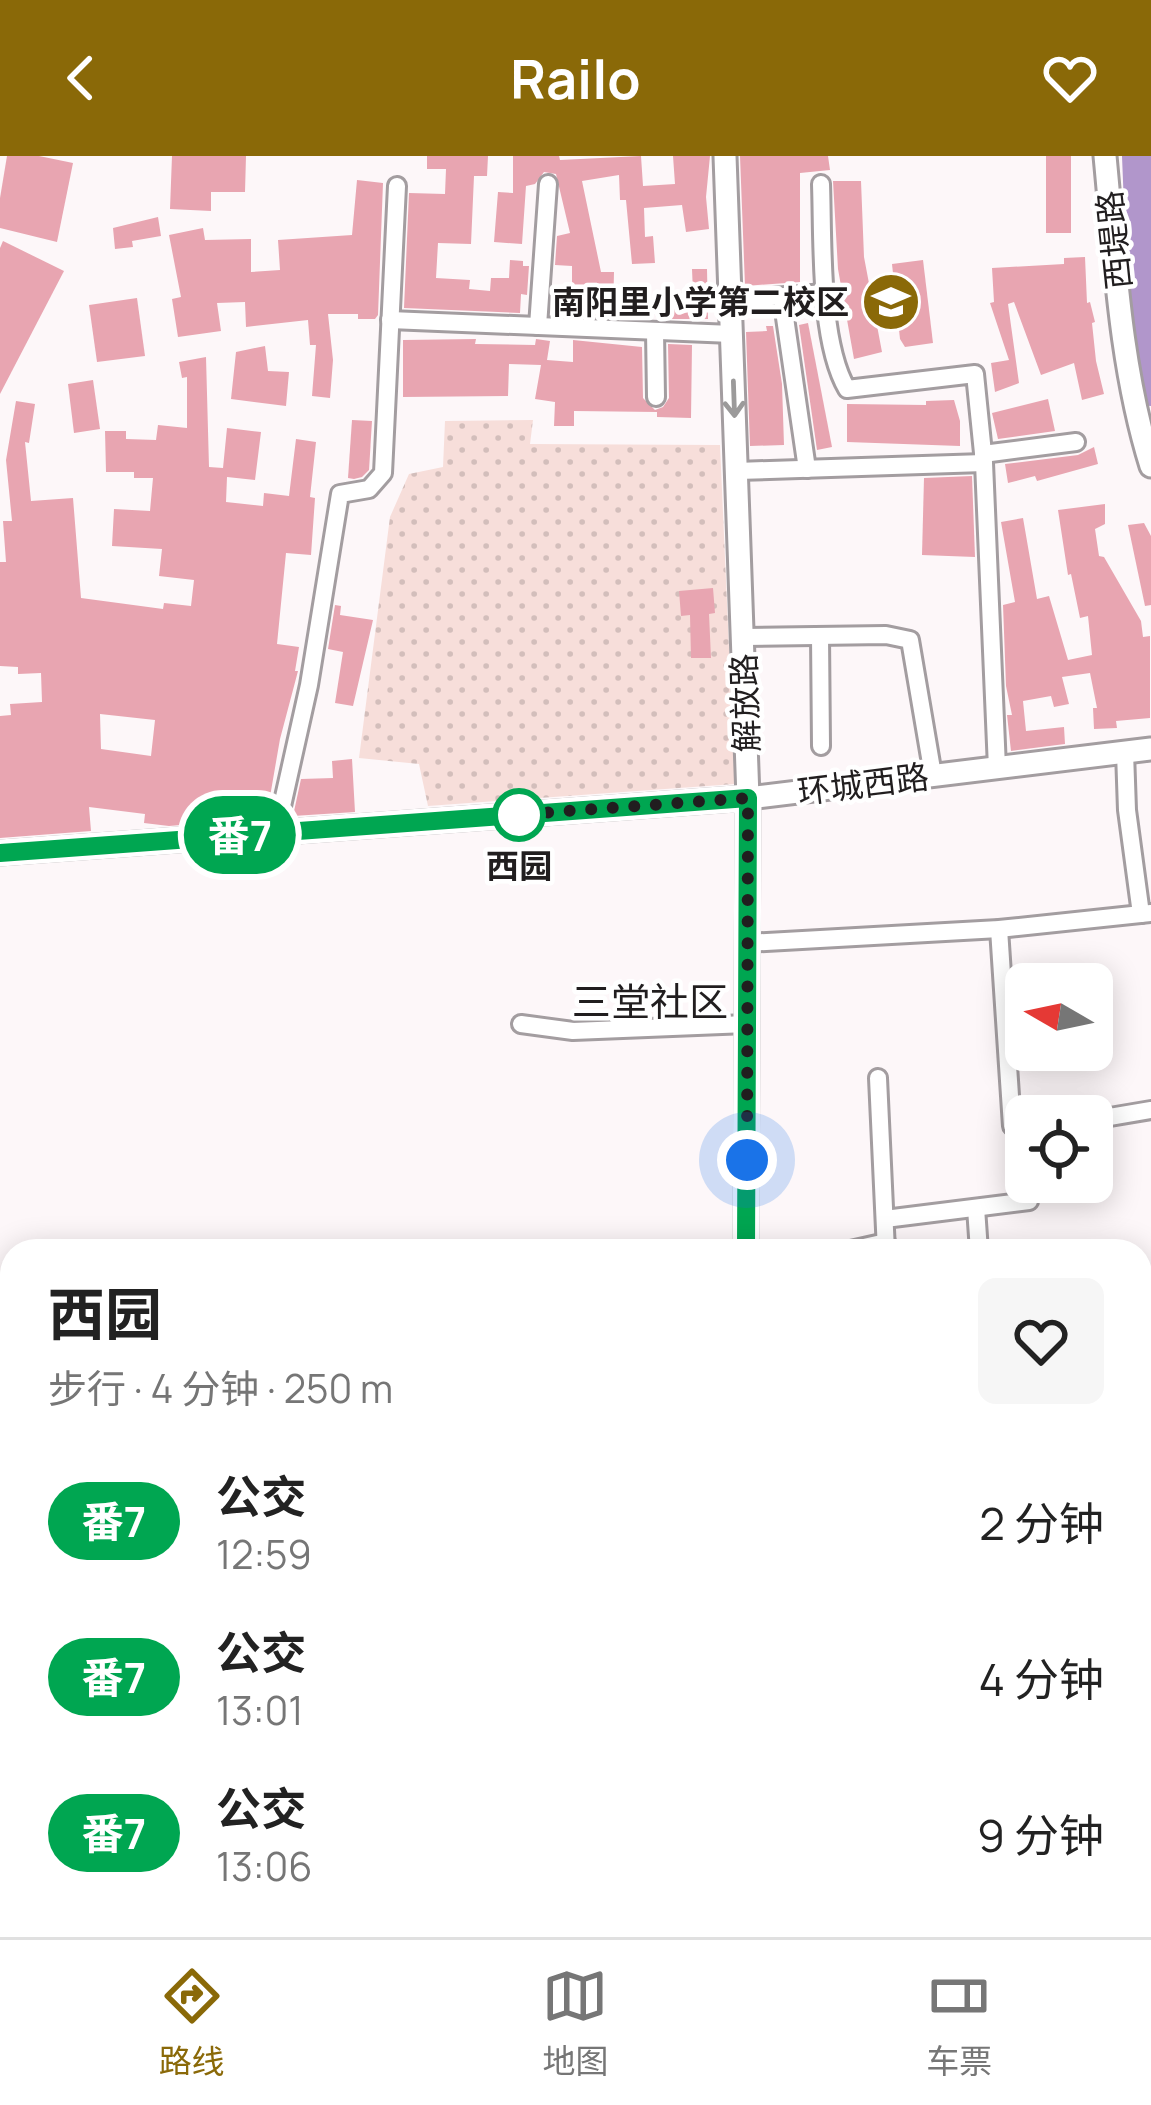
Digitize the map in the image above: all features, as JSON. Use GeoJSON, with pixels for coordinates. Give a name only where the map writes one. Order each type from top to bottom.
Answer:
{"type":"FeatureCollection","features":[{"type":"Feature","properties":{"kind":"street","name":"解放路"},"geometry":{"type":"LineString","coordinates":[[725,156],[748,798],[746,1239]]}},
{"type":"Feature","properties":{"kind":"street","name":"西堤路"},"geometry":{"type":"LineString","coordinates":[[1105,156],[1134,394],[1151,466]]}},
{"type":"Feature","properties":{"kind":"street"},"geometry":{"type":"LineString","coordinates":[[538,326],[548,184]]}},
{"type":"Feature","properties":{"kind":"street"},"geometry":{"type":"LineString","coordinates":[[821,184],[825,293],[838,374],[847,389],[975,374],[997,768]]}},
{"type":"Feature","properties":{"kind":"street"},"geometry":{"type":"LineString","coordinates":[[276,833],[309,685],[340,494],[369,489],[383,473],[397,186]]}},
{"type":"Feature","properties":{"kind":"street"},"geometry":{"type":"LineString","coordinates":[[730,300],[825,293]]}},
{"type":"Feature","properties":{"kind":"street"},"geometry":{"type":"LineString","coordinates":[[782,297],[807,469]]}},
{"type":"Feature","properties":{"kind":"street"},"geometry":{"type":"LineString","coordinates":[[390,320],[732,334]]}},
{"type":"Feature","properties":{"kind":"street"},"geometry":{"type":"LineString","coordinates":[[655,331],[656,397]]}},
{"type":"Feature","properties":{"kind":"street"},"geometry":{"type":"LineString","coordinates":[[737,471],[983,458],[1076,442]]}},
{"type":"Feature","properties":{"kind":"street"},"geometry":{"type":"LineString","coordinates":[[743,637],[886,635],[910,640],[933,776]]}},
{"type":"Feature","properties":{"kind":"street"},"geometry":{"type":"LineString","coordinates":[[820,636],[821,746]]}},
{"type":"Feature","properties":{"kind":"street","name":"环城西路"},"geometry":{"type":"LineString","coordinates":[[0,853],[748,798],[1151,749]]}},
{"type":"Feature","properties":{"kind":"street"},"geometry":{"type":"LineString","coordinates":[[747,943],[999,929],[1146,913],[1127,810],[1125,752]]}},
{"type":"Feature","properties":{"kind":"street"},"geometry":{"type":"LineString","coordinates":[[999,929],[1010,1095]]}},
{"type":"Feature","properties":{"kind":"street"},"geometry":{"type":"LineString","coordinates":[[521,1024],[573,1031],[747,1024]]}},
{"type":"Feature","properties":{"kind":"street"},"geometry":{"type":"LineString","coordinates":[[878,1078],[886,1239]]}},
{"type":"Feature","properties":{"kind":"street"},"geometry":{"type":"LineString","coordinates":[[1113,1116],[1151,1110]]}},
{"type":"Feature","properties":{"kind":"street"},"geometry":{"type":"LineString","coordinates":[[885,1220],[1014,1203]]}},
{"type":"Feature","properties":{"kind":"street"},"geometry":{"type":"LineString","coordinates":[[976,1208],[978,1239]]}},
{"type":"Feature","properties":{"kind":"shaded area","name":"西园"},"geometry":{"type":"Polygon","coordinates":[[[533,420],[530,444],[720,445],[735,784],[428,806],[419,764],[359,758],[390,517],[409,474],[443,467],[445,421],[533,420]]]}},
{"type":"Feature","properties":{"kind":"building"},"geometry":{"type":"Polygon","coordinates":[[[7,156],[73,163],[57,242],[0,228],[7,156]]]}},
{"type":"Feature","properties":{"kind":"building"},"geometry":{"type":"Polygon","coordinates":[[[172,156],[246,156],[245,192],[211,192],[211,211],[170,209],[172,156]]]}},
{"type":"Feature","properties":{"kind":"building"},"geometry":{"type":"Polygon","coordinates":[[[427,156],[488,156],[487,176],[474,176],[471,244],[438,243],[436,278],[470,280],[469,289],[490,291],[491,278],[509,278],[510,260],[523,261],[523,266],[529,266],[520,313],[404,308],[409,193],[445,194],[446,169],[427,169],[427,156]]]}},
{"type":"Feature","properties":{"kind":"building"},"geometry":{"type":"Polygon","coordinates":[[[513,156],[559,156],[560,160],[641,156],[643,186],[675,184],[673,156],[710,156],[709,229],[686,232],[682,205],[644,208],[645,237],[653,236],[655,263],[632,264],[619,175],[582,181],[601,272],[614,272],[613,316],[572,315],[572,266],[555,265],[557,236],[570,233],[556,174],[544,172],[535,184],[526,186],[522,244],[494,242],[498,192],[513,193],[513,156]]]}},
{"type":"Feature","properties":{"kind":"building"},"geometry":{"type":"Polygon","coordinates":[[[740,156],[828,156],[830,170],[800,173],[800,282],[745,286],[740,156]]]}},
{"type":"Feature","properties":{"kind":"building"},"geometry":{"type":"Polygon","coordinates":[[[1046,156],[1071,156],[1071,233],[1046,233],[1046,156]]]}},
{"type":"Feature","properties":{"kind":"building"},"geometry":{"type":"Polygon","coordinates":[[[357,180],[383,183],[378,315],[358,319],[358,314],[328,314],[333,360],[330,398],[312,396],[316,345],[310,345],[308,320],[246,327],[245,302],[217,303],[221,331],[178,337],[172,299],[181,297],[169,235],[203,228],[205,240],[251,239],[251,272],[280,270],[278,240],[352,235],[357,180]]]}},
{"type":"Feature","properties":{"kind":"building"},"geometry":{"type":"Polygon","coordinates":[[[833,181],[861,181],[864,257],[882,352],[854,359],[838,269],[833,181]]]}},
{"type":"Feature","properties":{"kind":"building"},"geometry":{"type":"Polygon","coordinates":[[[158,217],[161,236],[115,249],[113,228],[158,217]]]}},
{"type":"Feature","properties":{"kind":"building"},"geometry":{"type":"Polygon","coordinates":[[[3,241],[64,271],[0,394],[0,248],[3,241]]]}},
{"type":"Feature","properties":{"kind":"building"},"geometry":{"type":"Polygon","coordinates":[[[1085,257],[1087,303],[1095,322],[1096,361],[1104,394],[1082,400],[1074,363],[1041,375],[1014,302],[1008,304],[1019,383],[995,392],[991,363],[1009,360],[990,303],[994,302],[992,268],[1064,264],[1064,258],[1085,257]]]}},
{"type":"Feature","properties":{"kind":"building"},"geometry":{"type":"Polygon","coordinates":[[[923,260],[933,343],[905,347],[900,339],[892,264],[923,260]]]}},
{"type":"Feature","properties":{"kind":"building"},"geometry":{"type":"Polygon","coordinates":[[[692,269],[707,269],[708,319],[665,319],[667,291],[693,293],[692,269]]]}},
{"type":"Feature","properties":{"kind":"building"},"geometry":{"type":"Polygon","coordinates":[[[137,298],[145,356],[97,362],[89,305],[137,298]]]}},
{"type":"Feature","properties":{"kind":"building"},"geometry":{"type":"Polygon","coordinates":[[[808,323],[832,447],[817,450],[799,325],[808,323]]]}},
{"type":"Feature","properties":{"kind":"building"},"geometry":{"type":"Polygon","coordinates":[[[766,326],[773,326],[782,384],[784,445],[750,446],[746,332],[767,331],[766,326]]]}},
{"type":"Feature","properties":{"kind":"building"},"geometry":{"type":"Polygon","coordinates":[[[476,339],[475,344],[550,341],[547,360],[573,362],[573,340],[642,347],[643,398],[655,410],[669,398],[668,344],[692,345],[691,418],[657,417],[657,412],[574,411],[574,426],[554,426],[555,402],[535,399],[541,365],[509,364],[508,396],[403,397],[403,340],[476,339]]]}},
{"type":"Feature","properties":{"kind":"building"},"geometry":{"type":"Polygon","coordinates":[[[265,346],[268,371],[289,372],[286,406],[231,399],[236,352],[265,346]]]}},
{"type":"Feature","properties":{"kind":"building"},"geometry":{"type":"Polygon","coordinates":[[[206,357],[209,467],[223,468],[227,428],[261,432],[255,480],[227,477],[226,502],[263,506],[264,493],[289,496],[296,439],[316,442],[311,555],[286,553],[277,644],[299,647],[298,671],[267,814],[240,812],[239,820],[169,826],[144,823],[145,814],[89,807],[91,831],[0,838],[0,716],[11,715],[10,704],[42,702],[41,673],[18,674],[18,667],[0,666],[0,562],[6,562],[3,521],[12,521],[6,460],[16,401],[35,404],[29,443],[25,442],[31,501],[73,498],[81,598],[163,609],[164,603],[191,606],[194,580],[159,576],[162,549],[112,546],[114,509],[150,511],[153,478],[106,472],[105,431],[126,431],[126,439],[156,440],[158,425],[187,428],[187,377],[182,378],[179,362],[206,357]],[[100,714],[101,749],[151,756],[155,720],[100,714]]]}},
{"type":"Feature","properties":{"kind":"building"},"geometry":{"type":"Polygon","coordinates":[[[93,380],[100,429],[74,433],[68,384],[93,380]]]}},
{"type":"Feature","properties":{"kind":"building"},"geometry":{"type":"Polygon","coordinates":[[[1048,399],[1055,431],[998,439],[992,413],[1048,399]]]}},
{"type":"Feature","properties":{"kind":"building"},"geometry":{"type":"Polygon","coordinates":[[[954,400],[960,446],[847,442],[847,404],[926,405],[926,401],[954,400]]]}},
{"type":"Feature","properties":{"kind":"building"},"geometry":{"type":"Polygon","coordinates":[[[352,420],[372,421],[369,470],[354,479],[348,478],[352,420]]]}},
{"type":"Feature","properties":{"kind":"building"},"geometry":{"type":"Polygon","coordinates":[[[1094,447],[1098,464],[1037,481],[1035,476],[1008,483],[1005,464],[1078,455],[1094,447]]]}},
{"type":"Feature","properties":{"kind":"building"},"geometry":{"type":"Polygon","coordinates":[[[972,476],[975,557],[922,555],[924,478],[972,476]]]}},
{"type":"Feature","properties":{"kind":"building"},"geometry":{"type":"Polygon","coordinates":[[[1105,504],[1105,524],[1095,529],[1099,556],[1104,557],[1141,621],[1143,637],[1150,636],[1150,718],[1116,721],[1117,728],[1094,729],[1093,708],[1097,708],[1090,673],[1062,677],[1069,704],[1054,707],[1051,696],[1023,701],[1026,731],[1064,727],[1065,744],[1011,751],[1003,605],[1015,602],[1001,522],[1023,518],[1037,599],[1049,596],[1068,660],[1092,655],[1088,616],[1080,618],[1068,575],[1058,510],[1105,504]]]}},
{"type":"Feature","properties":{"kind":"building"},"geometry":{"type":"Polygon","coordinates":[[[1144,523],[1151,536],[1151,605],[1145,606],[1128,525],[1144,523]]]}},
{"type":"Feature","properties":{"kind":"building"},"geometry":{"type":"Polygon","coordinates":[[[713,588],[711,658],[691,658],[690,615],[681,616],[679,591],[713,588]]]}},
{"type":"Feature","properties":{"kind":"building"},"geometry":{"type":"Polygon","coordinates":[[[335,605],[341,606],[340,615],[373,620],[353,706],[335,703],[343,652],[328,649],[335,605]]]}},
{"type":"Feature","properties":{"kind":"building"},"geometry":{"type":"Polygon","coordinates":[[[352,759],[355,812],[293,816],[301,779],[333,778],[332,761],[352,759]]]}},
{"type":"Feature","properties":{"kind":"waterway"},"geometry":{"type":"LineString","coordinates":[[1137,156],[1146,379],[1151,391]]}},
{"type":"Feature","properties":{"kind":"bus line","name":"番7"},"geometry":{"type":"LineString","coordinates":[[0,853],[748,798],[746,1239]]}},
{"type":"Feature","properties":{"kind":"place","name":"南阳里小学第二校区"},"geometry":{"type":"Point","coordinates":[891,302]}},
{"type":"Feature","properties":{"kind":"place","name":"西园"},"geometry":{"type":"Point","coordinates":[519,815]}},
{"type":"Feature","properties":{"kind":"district","name":"三堂社区"},"geometry":{"type":"Point","coordinates":[650,1002]}},
{"type":"Feature","properties":{"kind":"route"},"geometry":{"type":"LineString","coordinates":[[519,815],[512,815],[748,798],[747,1160]]}}]}
